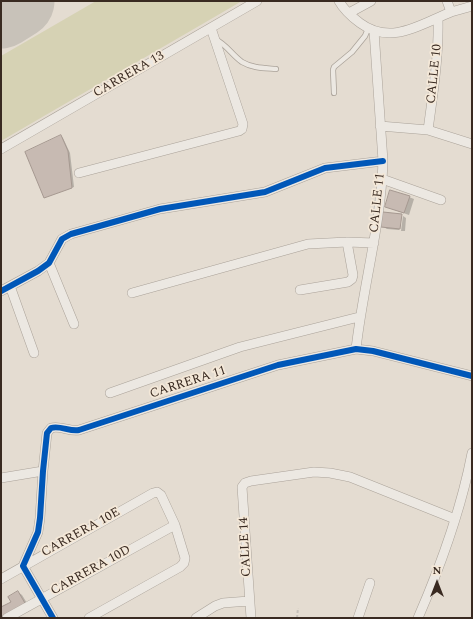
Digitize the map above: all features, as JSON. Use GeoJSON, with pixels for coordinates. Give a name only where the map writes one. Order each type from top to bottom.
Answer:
{"type":"FeatureCollection","features":[{"type":"Feature","properties":{"kind":"street","name":"CARRERA 13"},"geometry":{"type":"LineString","coordinates":[[1,149],[257,1]]}},
{"type":"Feature","properties":{"kind":"street"},"geometry":{"type":"LineString","coordinates":[[339,1],[342,7],[371,30],[392,33],[410,31],[451,12],[472,6]]}},
{"type":"Feature","properties":{"kind":"street"},"geometry":{"type":"LineString","coordinates":[[349,13],[371,1]]}},
{"type":"Feature","properties":{"kind":"street"},"geometry":{"type":"LineString","coordinates":[[447,1],[451,12]]}},
{"type":"Feature","properties":{"kind":"street","name":"CALLE 10"},"geometry":{"type":"LineString","coordinates":[[428,130],[439,36],[438,18]]}},
{"type":"Feature","properties":{"kind":"street"},"geometry":{"type":"LineString","coordinates":[[79,173],[242,129],[243,124],[211,28]]}},
{"type":"Feature","properties":{"kind":"street","name":"CALLE 11"},"geometry":{"type":"LineString","coordinates":[[356,349],[360,317],[374,243],[382,179],[380,126],[371,30]]}},
{"type":"Feature","properties":{"kind":"street"},"geometry":{"type":"LineString","coordinates":[[380,126],[428,130],[472,144]]}},
{"type":"Feature","properties":{"kind":"street"},"geometry":{"type":"LineString","coordinates":[[1,291],[49,263],[62,239],[71,234],[160,209],[265,192],[325,168],[382,161]]}},
{"type":"Feature","properties":{"kind":"street"},"geometry":{"type":"LineString","coordinates":[[382,179],[441,200]]}},
{"type":"Feature","properties":{"kind":"street"},"geometry":{"type":"LineString","coordinates":[[132,293],[308,244],[347,242],[374,243]]}},
{"type":"Feature","properties":{"kind":"street"},"geometry":{"type":"LineString","coordinates":[[300,290],[348,282],[352,279],[353,275],[347,242]]}},
{"type":"Feature","properties":{"kind":"street"},"geometry":{"type":"LineString","coordinates":[[49,263],[74,324]]}},
{"type":"Feature","properties":{"kind":"street"},"geometry":{"type":"LineString","coordinates":[[10,286],[34,353]]}},
{"type":"Feature","properties":{"kind":"street"},"geometry":{"type":"LineString","coordinates":[[110,393],[240,347],[360,317]]}},
{"type":"Feature","properties":{"kind":"street","name":"CARRERA 11"},"geometry":{"type":"LineString","coordinates":[[23,566],[38,532],[47,433],[51,428],[54,427],[75,431],[80,430],[278,365],[356,349],[373,350],[472,376]]}},
{"type":"Feature","properties":{"kind":"street"},"geometry":{"type":"LineString","coordinates":[[418,618],[435,580],[455,519],[471,465],[472,453]]}},
{"type":"Feature","properties":{"kind":"street"},"geometry":{"type":"LineString","coordinates":[[1,478],[43,471]]}},
{"type":"Feature","properties":{"kind":"street","name":"CALLE 14"},"geometry":{"type":"LineString","coordinates":[[251,618],[242,488],[245,483],[314,472],[350,477],[455,519]]}},
{"type":"Feature","properties":{"kind":"street","name":"CARRERA 10E"},"geometry":{"type":"LineString","coordinates":[[1,579],[153,493],[157,492],[161,495],[175,525]]}},
{"type":"Feature","properties":{"kind":"street"},"geometry":{"type":"LineString","coordinates":[[89,618],[180,567],[184,563],[185,558],[175,525]]}},
{"type":"Feature","properties":{"kind":"street","name":"CARRERA 10D"},"geometry":{"type":"LineString","coordinates":[[7,618],[175,525]]}},
{"type":"Feature","properties":{"kind":"street"},"geometry":{"type":"LineString","coordinates":[[23,566],[53,618]]}},
{"type":"Feature","properties":{"kind":"street"},"geometry":{"type":"LineString","coordinates":[[358,618],[370,583]]}},
{"type":"Feature","properties":{"kind":"street"},"geometry":{"type":"LineString","coordinates":[[196,618],[214,606],[223,603],[249,601]]}},
{"type":"Feature","properties":{"kind":"lane"},"geometry":{"type":"LineString","coordinates":[[334,93],[334,67],[352,52],[371,30]]}},
{"type":"Feature","properties":{"kind":"lane"},"geometry":{"type":"LineString","coordinates":[[214,38],[225,44],[242,62],[255,67],[276,70]]}},
{"type":"Feature","properties":{"kind":"path"},"geometry":{"type":"LineString","coordinates":[[297,618],[298,608]]}},
{"type":"Feature","properties":{"kind":"shaded area"},"geometry":{"type":"Polygon","coordinates":[[[96,1],[242,1],[1,141],[1,56],[96,1]]]}},
{"type":"Feature","properties":{"kind":"building"},"geometry":{"type":"Polygon","coordinates":[[[61,135],[68,151],[72,188],[44,198],[25,152],[61,135]]]}},
{"type":"Feature","properties":{"kind":"building"},"geometry":{"type":"Polygon","coordinates":[[[390,190],[410,196],[404,213],[385,207],[390,190]]]}},
{"type":"Feature","properties":{"kind":"building"},"geometry":{"type":"Polygon","coordinates":[[[383,212],[402,214],[400,229],[381,227],[383,212]]]}},
{"type":"Feature","properties":{"kind":"building"},"geometry":{"type":"Polygon","coordinates":[[[18,591],[26,605],[3,618],[1,614],[1,607],[11,602],[8,597],[18,591]]]}},
{"type":"Feature","properties":{"kind":"runway"},"geometry":{"type":"LineString","coordinates":[[1,11],[17,1]]}},
{"type":"Feature","properties":{"kind":"cycle path"},"geometry":{"type":"LineString","coordinates":[[1,291],[38,271],[49,263],[62,239],[71,234],[160,209],[265,192],[325,168],[383,161]]}},
{"type":"Feature","properties":{"kind":"cycle path"},"geometry":{"type":"LineString","coordinates":[[53,618],[23,566],[38,532],[47,433],[51,428],[58,427],[79,430],[278,365],[356,349],[373,351],[472,376]]}}]}
